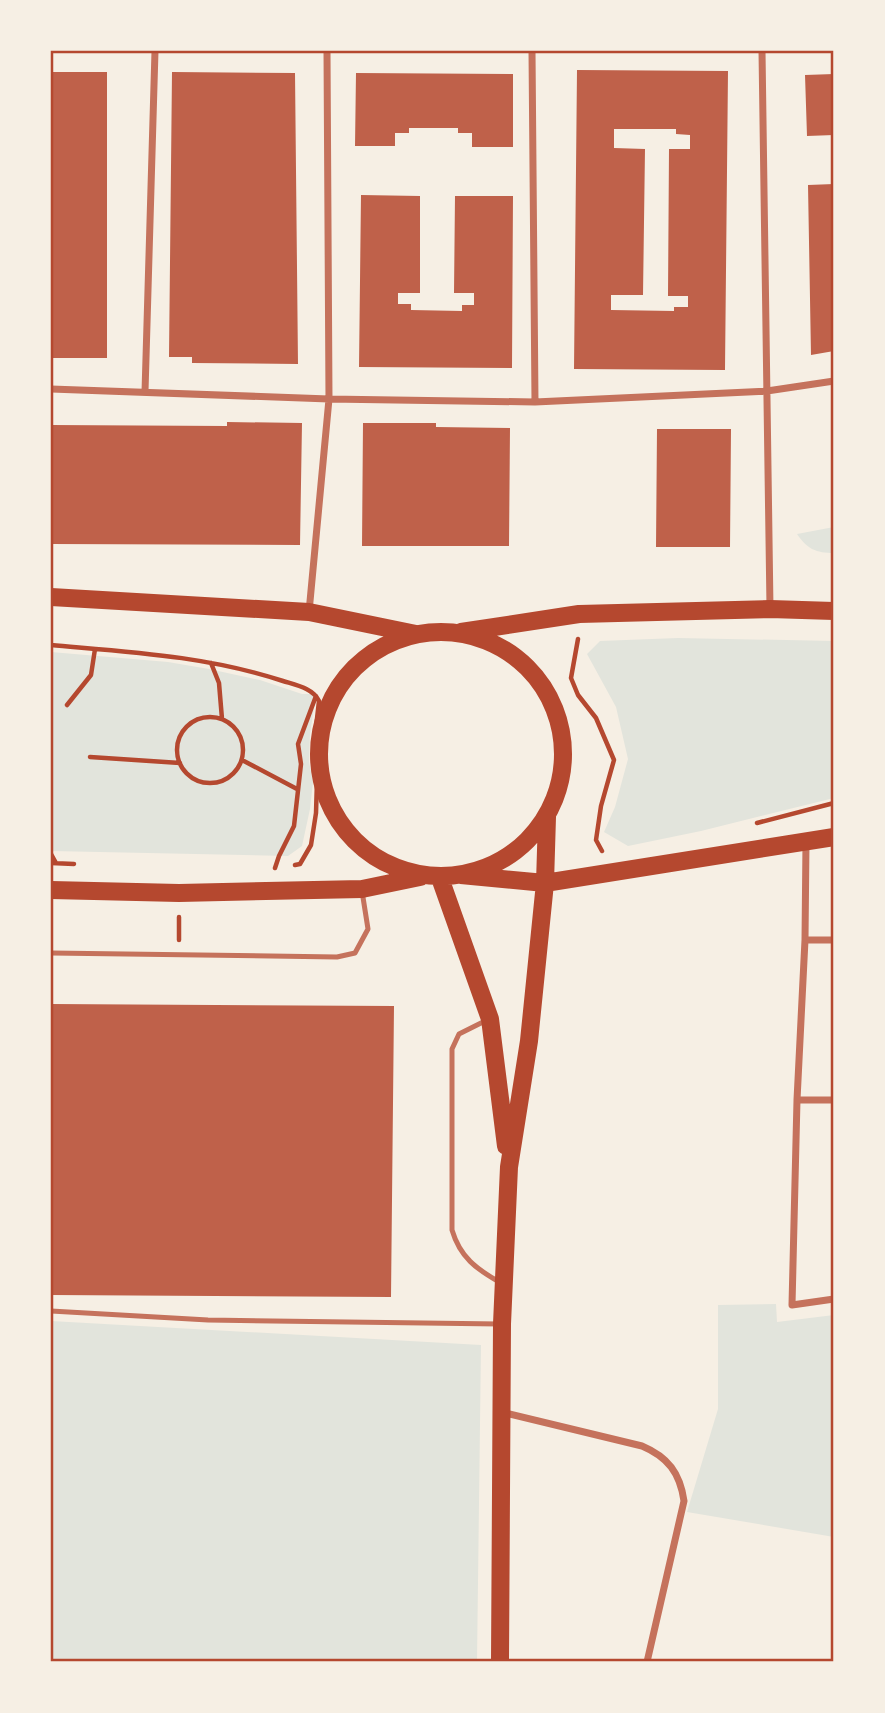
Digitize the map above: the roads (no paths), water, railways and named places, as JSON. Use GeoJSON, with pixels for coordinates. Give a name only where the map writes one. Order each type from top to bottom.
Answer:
{"type":"FeatureCollection","features":[{"type":"Feature","properties":{"kind":"main road"},"geometry":{"type":"LineString","coordinates":[[51,597],[309,612],[420,635]]}},
{"type":"Feature","properties":{"kind":"main road"},"geometry":{"type":"LineString","coordinates":[[420,877],[378,860],[353,841],[334,815],[322,785],[318,753],[322,721],[335,692],[355,666],[381,647],[420,635],[454,633],[579,614],[770,608],[834,611]]}},
{"type":"Feature","properties":{"kind":"main road"},"geometry":{"type":"LineString","coordinates":[[454,633],[504,648],[529,667],[548,693],[560,723],[564,755],[559,787],[547,817],[545,883],[529,1041],[509,1167],[502,1324],[500,1662]]}},
{"type":"Feature","properties":{"kind":"main road"},"geometry":{"type":"LineString","coordinates":[[461,875],[511,850],[527,839],[547,817]]}},
{"type":"Feature","properties":{"kind":"main road"},"geometry":{"type":"LineString","coordinates":[[51,890],[179,893],[362,889],[420,877],[461,875],[545,883],[834,836]]}},
{"type":"Feature","properties":{"kind":"main road"},"geometry":{"type":"LineString","coordinates":[[440,878],[490,1019],[509,1167]]}},
{"type":"Feature","properties":{"kind":"street"},"geometry":{"type":"LineString","coordinates":[[145,392],[155,51]]}},
{"type":"Feature","properties":{"kind":"street"},"geometry":{"type":"LineString","coordinates":[[309,612],[329,399],[327,51]]}},
{"type":"Feature","properties":{"kind":"street"},"geometry":{"type":"LineString","coordinates":[[532,51],[535,402]]}},
{"type":"Feature","properties":{"kind":"street"},"geometry":{"type":"LineString","coordinates":[[762,51],[770,608]]}},
{"type":"Feature","properties":{"kind":"street"},"geometry":{"type":"LineString","coordinates":[[51,389],[329,399],[535,402],[767,391],[834,382]]}},
{"type":"Feature","properties":{"kind":"street"},"geometry":{"type":"LineString","coordinates":[[806,842],[792,1305],[834,1299]]}},
{"type":"Feature","properties":{"kind":"street"},"geometry":{"type":"LineString","coordinates":[[805,940],[834,940]]}},
{"type":"Feature","properties":{"kind":"street"},"geometry":{"type":"LineString","coordinates":[[797,1100],[834,1100]]}},
{"type":"Feature","properties":{"kind":"street"},"geometry":{"type":"LineString","coordinates":[[501,1412],[642,1446],[656,1452],[676,1473],[682,1486],[684,1501],[647,1662]]}},
{"type":"Feature","properties":{"kind":"lane"},"geometry":{"type":"LineString","coordinates":[[51,953],[337,957],[355,953],[368,929],[362,889]]}},
{"type":"Feature","properties":{"kind":"lane"},"geometry":{"type":"LineString","coordinates":[[490,1019],[459,1034],[452,1049],[451,1223],[456,1243],[463,1255],[478,1269],[504,1285]]}},
{"type":"Feature","properties":{"kind":"lane"},"geometry":{"type":"LineString","coordinates":[[51,1311],[208,1320],[502,1324]]}}]}
